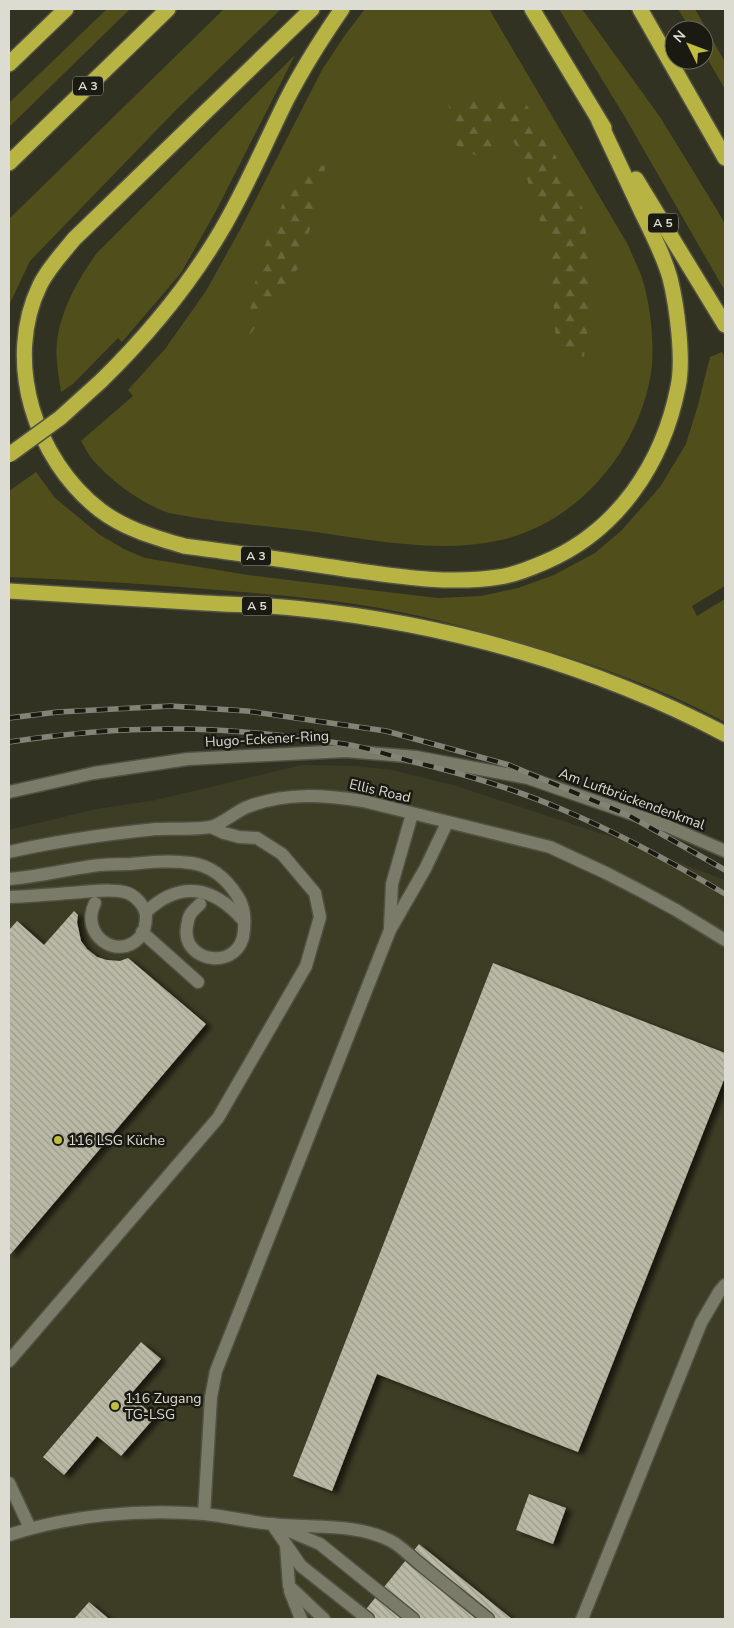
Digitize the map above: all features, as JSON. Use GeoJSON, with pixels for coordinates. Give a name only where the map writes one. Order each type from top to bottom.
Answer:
{"type":"FeatureCollection","features":[{"type":"Feature","properties":{"kind":"highway"},"geometry":{"type":"LineString","coordinates":[[9,64],[66,9]]}},
{"type":"Feature","properties":{"kind":"highway","name":"A 3"},"geometry":{"type":"LineString","coordinates":[[9,163],[168,9]]}},
{"type":"Feature","properties":{"kind":"highway","name":"A 3"},"geometry":{"type":"LineString","coordinates":[[312,9],[74,239],[54,262],[45,276],[28,319],[23,360],[32,411],[51,455],[70,481],[101,511],[124,525],[150,536],[184,546],[416,579],[466,580],[500,577],[530,569],[578,545],[600,528],[622,507],[639,485],[662,443],[679,386],[681,353],[670,278],[660,250],[600,121]]}},
{"type":"Feature","properties":{"kind":"highway"},"geometry":{"type":"LineString","coordinates":[[9,455],[60,418],[101,381],[152,327],[199,266],[228,218],[307,61],[342,9]]}},
{"type":"Feature","properties":{"kind":"highway"},"geometry":{"type":"LineString","coordinates":[[532,9],[600,121]]}},
{"type":"Feature","properties":{"kind":"highway"},"geometry":{"type":"LineString","coordinates":[[640,9],[725,158]]}},
{"type":"Feature","properties":{"kind":"highway","name":"A 5"},"geometry":{"type":"LineString","coordinates":[[600,121],[725,325]]}},
{"type":"Feature","properties":{"kind":"highway","name":"A 5"},"geometry":{"type":"LineString","coordinates":[[9,591],[302,609],[364,617],[425,628],[503,647],[576,670],[699,720],[725,734]]}},
{"type":"Feature","properties":{"kind":"street","name":"Hugo-Eckener-Ring"},"geometry":{"type":"LineString","coordinates":[[9,792],[94,773],[188,759],[327,751],[416,757],[528,778]]}},
{"type":"Feature","properties":{"kind":"street","name":"Am Luftbrückendenkmal"},"geometry":{"type":"LineString","coordinates":[[528,778],[667,826],[725,851]]}},
{"type":"Feature","properties":{"kind":"street","name":"Ellis Road"},"geometry":{"type":"LineString","coordinates":[[211,827],[238,810],[276,798],[296,795],[336,797],[363,801],[550,847],[641,891],[725,940]]}},
{"type":"Feature","properties":{"kind":"street"},"geometry":{"type":"LineString","coordinates":[[390,930],[392,884],[412,814]]}},
{"type":"Feature","properties":{"kind":"street"},"geometry":{"type":"LineString","coordinates":[[204,1514],[211,1397],[216,1371],[390,930],[426,869],[447,823]]}},
{"type":"Feature","properties":{"kind":"street"},"geometry":{"type":"LineString","coordinates":[[9,852],[72,839],[158,829],[211,827],[239,837],[257,838],[282,854],[315,892],[320,916],[306,966],[218,1118],[9,1361]]}},
{"type":"Feature","properties":{"kind":"street"},"geometry":{"type":"LineString","coordinates":[[9,879],[59,873],[92,866],[174,861],[199,864],[216,871],[230,884],[240,900],[245,922],[244,939],[238,949],[228,956],[213,959],[202,956],[194,950],[188,940],[186,931],[189,915],[200,904]]}},
{"type":"Feature","properties":{"kind":"street"},"geometry":{"type":"LineString","coordinates":[[146,912],[157,902],[171,894],[187,890],[222,900],[245,922]]}},
{"type":"Feature","properties":{"kind":"street"},"geometry":{"type":"LineString","coordinates":[[9,897],[95,891],[123,892],[134,896],[146,912],[146,925],[140,937],[127,946],[114,947],[97,938],[90,922],[91,912],[95,904]]}},
{"type":"Feature","properties":{"kind":"street"},"geometry":{"type":"LineString","coordinates":[[142,932],[198,982]]}},
{"type":"Feature","properties":{"kind":"street"},"geometry":{"type":"LineString","coordinates":[[582,1619],[698,1331],[718,1292],[725,1285]]}},
{"type":"Feature","properties":{"kind":"street"},"geometry":{"type":"LineString","coordinates":[[9,1483],[30,1528]]}},
{"type":"Feature","properties":{"kind":"street"},"geometry":{"type":"LineString","coordinates":[[9,1535],[30,1528],[97,1516],[136,1513],[204,1514],[272,1524],[330,1527],[368,1532],[392,1541],[488,1619]]}},
{"type":"Feature","properties":{"kind":"street"},"geometry":{"type":"LineString","coordinates":[[272,1524],[302,1566],[368,1619]]}},
{"type":"Feature","properties":{"kind":"street"},"geometry":{"type":"LineString","coordinates":[[272,1524],[320,1544],[413,1619]]}},
{"type":"Feature","properties":{"kind":"street"},"geometry":{"type":"LineString","coordinates":[[286,1545],[289,1586],[301,1619]]}},
{"type":"Feature","properties":{"kind":"street"},"geometry":{"type":"LineString","coordinates":[[289,1586],[324,1619]]}},
{"type":"Feature","properties":{"kind":"shaded area"},"geometry":{"type":"Polygon","coordinates":[[[302,765],[356,766],[392,770],[453,785],[612,837],[725,880],[725,1619],[9,1619],[9,830],[96,809],[156,800],[302,765]]]}},
{"type":"Feature","properties":{"kind":"green space"},"geometry":{"type":"Polygon","coordinates":[[[107,9],[130,9],[9,127],[9,103],[107,9]]]}},
{"type":"Feature","properties":{"kind":"green space"},"geometry":{"type":"Polygon","coordinates":[[[224,9],[281,9],[175,111],[30,261],[9,305],[9,219],[224,9]]]}},
{"type":"Feature","properties":{"kind":"green space"},"geometry":{"type":"Polygon","coordinates":[[[365,9],[489,9],[628,245],[641,275],[647,296],[651,320],[652,365],[646,395],[635,425],[620,453],[601,478],[579,500],[554,518],[526,532],[496,541],[448,546],[398,543],[210,520],[169,513],[148,504],[117,483],[92,459],[81,441],[133,396],[128,390],[165,349],[206,291],[241,228],[322,70],[365,9]]]}},
{"type":"Feature","properties":{"kind":"green space"},"geometry":{"type":"Polygon","coordinates":[[[559,9],[582,9],[660,117],[717,210],[725,224],[725,291],[625,117],[559,9]]]}},
{"type":"Feature","properties":{"kind":"green space"},"geometry":{"type":"Polygon","coordinates":[[[678,9],[695,9],[701,20],[685,20],[678,9]]]}},
{"type":"Feature","properties":{"kind":"green space"},"geometry":{"type":"Polygon","coordinates":[[[714,43],[725,62],[725,89],[714,70],[714,43]]]}},
{"type":"Feature","properties":{"kind":"green space"},"geometry":{"type":"Polygon","coordinates":[[[295,55],[216,211],[181,273],[122,342],[118,338],[73,384],[61,392],[56,354],[62,318],[71,295],[96,254],[295,55]]]}},
{"type":"Feature","properties":{"kind":"green space"},"geometry":{"type":"Polygon","coordinates":[[[447,97],[525,102],[581,201],[594,283],[584,357],[556,344],[551,257],[518,149],[496,112],[489,162],[456,145],[447,97]]]}},
{"type":"Feature","properties":{"kind":"green space"},"geometry":{"type":"Polygon","coordinates":[[[326,164],[301,264],[244,343],[260,257],[295,175],[326,164]]]}},
{"type":"Feature","properties":{"kind":"green space"},"geometry":{"type":"Polygon","coordinates":[[[722,352],[725,358],[725,586],[692,606],[697,616],[725,599],[725,722],[670,695],[587,663],[529,645],[400,612],[336,601],[243,592],[9,577],[9,491],[36,472],[55,498],[100,535],[124,549],[145,558],[248,575],[438,598],[481,596],[518,588],[554,575],[595,553],[621,531],[660,487],[686,444],[710,357],[722,352]]]}},
{"type":"Feature","properties":{"kind":"building","name":"116 LSG Küche"},"geometry":{"type":"Polygon","coordinates":[[[74,911],[78,915],[77,922],[81,941],[87,949],[97,957],[107,960],[120,961],[128,958],[206,1024],[9,1256],[9,930],[17,921],[44,945],[74,911]]]}},
{"type":"Feature","properties":{"kind":"building"},"geometry":{"type":"Polygon","coordinates":[[[493,963],[725,1053],[725,1077],[578,1452],[377,1374],[332,1491],[293,1476],[493,963]]]}},
{"type":"Feature","properties":{"kind":"building","name":"116 Zugang TG-LSG"},"geometry":{"type":"Polygon","coordinates":[[[141,1342],[161,1359],[130,1395],[155,1417],[121,1456],[97,1436],[64,1475],[43,1457],[141,1342]]]}},
{"type":"Feature","properties":{"kind":"building"},"geometry":{"type":"Polygon","coordinates":[[[529,1494],[566,1508],[553,1544],[516,1530],[529,1494]]]}},
{"type":"Feature","properties":{"kind":"building"},"geometry":{"type":"Polygon","coordinates":[[[419,1544],[512,1619],[358,1619],[419,1544]]]}},
{"type":"Feature","properties":{"kind":"building"},"geometry":{"type":"Polygon","coordinates":[[[89,1602],[109,1619],[74,1619],[89,1602]]]}},
{"type":"Feature","properties":{"kind":"railway"},"geometry":{"type":"LineString","coordinates":[[9,718],[58,712],[171,706],[247,711],[386,731],[509,765],[628,815],[725,870]]}},
{"type":"Feature","properties":{"kind":"railway"},"geometry":{"type":"LineString","coordinates":[[9,742],[97,732],[141,729],[186,729],[265,734],[360,747],[467,776],[543,801],[624,838],[665,859],[725,894]]}},
{"type":"Feature","properties":{"kind":"place","name":"116 LSG Küche"},"geometry":{"type":"Point","coordinates":[58,1140]}},
{"type":"Feature","properties":{"kind":"place","name":"116 Zugang TG-LSG"},"geometry":{"type":"Point","coordinates":[115,1406]}}]}
